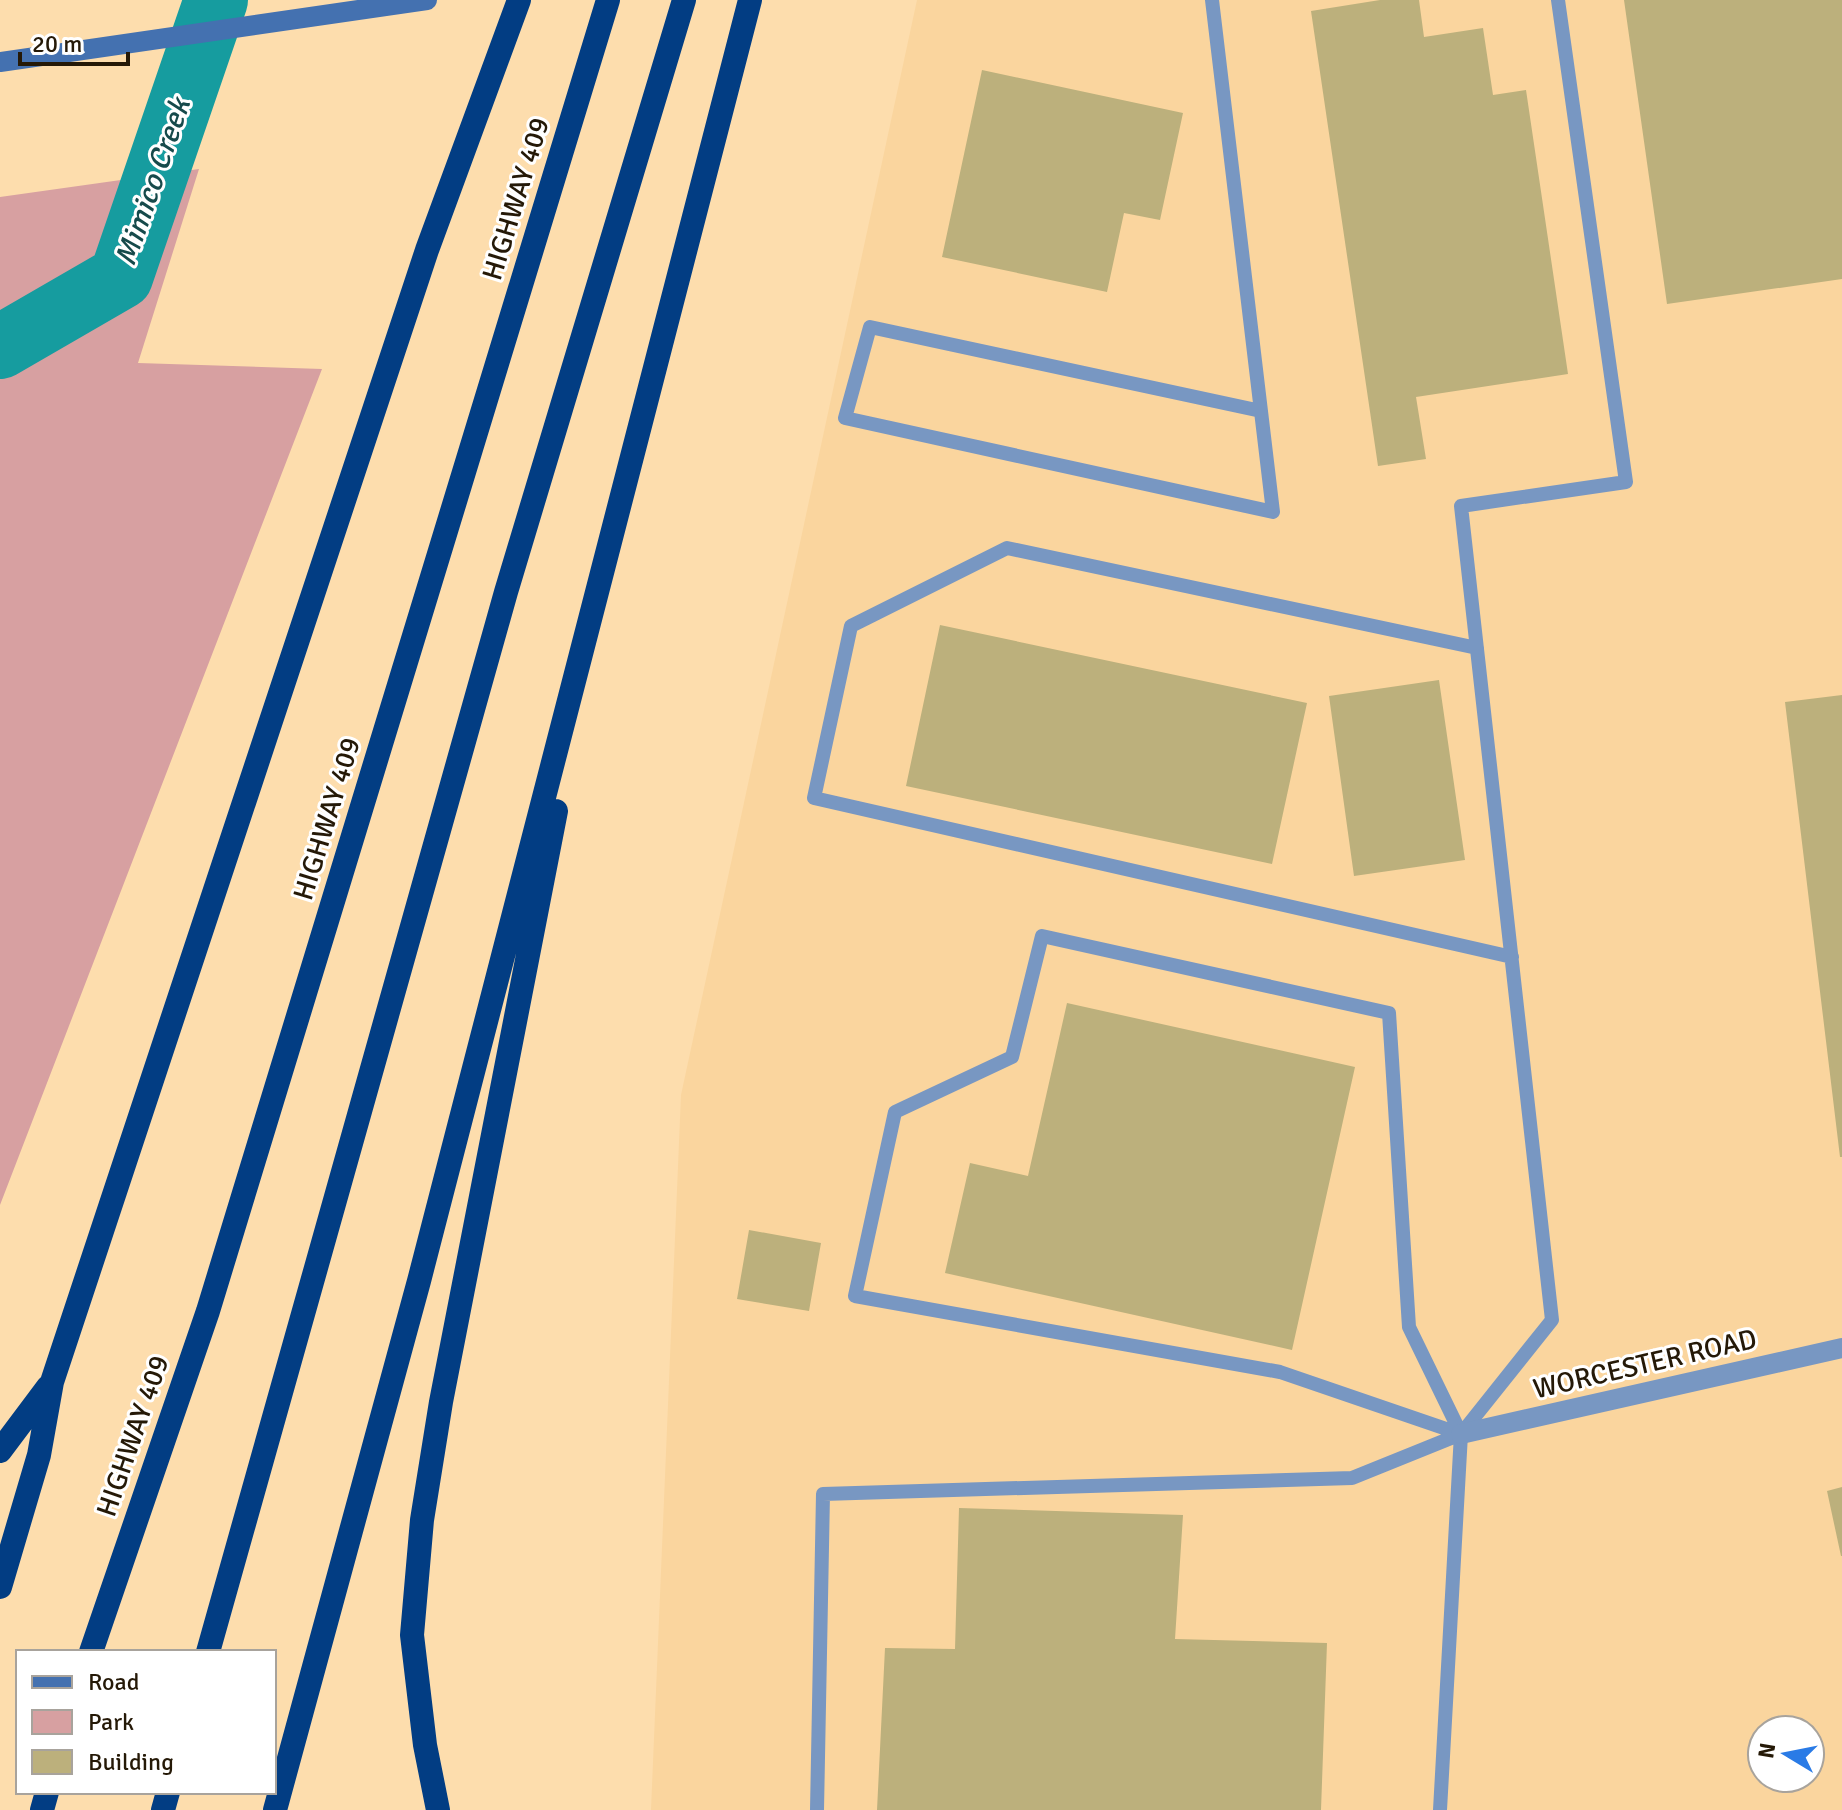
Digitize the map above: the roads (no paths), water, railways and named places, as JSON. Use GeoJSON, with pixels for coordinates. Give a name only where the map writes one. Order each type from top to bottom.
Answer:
{"type":"FeatureCollection","features":[{"type":"Feature","properties":{"kind":"highway"},"geometry":{"type":"LineString","coordinates":[[0,1587],[39,1455],[52,1382],[427,250],[519,0]]}},
{"type":"Feature","properties":{"kind":"highway"},"geometry":{"type":"LineString","coordinates":[[275,1810],[419,1281],[748,4]]}},
{"type":"Feature","properties":{"kind":"highway"},"geometry":{"type":"LineString","coordinates":[[209,1650],[506,592],[683,5]]}},
{"type":"Feature","properties":{"kind":"highway","name":"HIGHWAY 409"},"geometry":{"type":"LineString","coordinates":[[92,1650],[208,1311],[606,6]]}},
{"type":"Feature","properties":{"kind":"highway"},"geometry":{"type":"LineString","coordinates":[[438,1810],[425,1745],[412,1635],[422,1520],[444,1386],[602,571]]}},
{"type":"Feature","properties":{"kind":"highway"},"geometry":{"type":"LineString","coordinates":[[0,1451],[52,1382]]}},
{"type":"Feature","properties":{"kind":"main road"},"geometry":{"type":"LineString","coordinates":[[0,62],[427,0]]}},
{"type":"Feature","properties":{"kind":"street","name":"WORCESTER ROAD"},"geometry":{"type":"LineString","coordinates":[[1461,1434],[1842,1348]]}},
{"type":"Feature","properties":{"kind":"lane"},"geometry":{"type":"LineString","coordinates":[[1212,0],[1261,411],[1273,512],[845,418],[870,327],[1261,411]]}},
{"type":"Feature","properties":{"kind":"lane"},"geometry":{"type":"LineString","coordinates":[[817,1810],[823,1494],[1352,1478],[1461,1434],[1552,1320],[1461,506],[1626,482],[1558,0]]}},
{"type":"Feature","properties":{"kind":"lane"},"geometry":{"type":"LineString","coordinates":[[1477,648],[1007,548],[851,626],[814,798],[1512,957]]}},
{"type":"Feature","properties":{"kind":"lane"},"geometry":{"type":"LineString","coordinates":[[1440,1810],[1461,1434],[1409,1327],[1389,1013],[1042,936],[1012,1057],[895,1112],[855,1296],[1280,1372],[1461,1434]]}},
{"type":"Feature","properties":{"kind":"waterway","name":"Mimico Creek"},"geometry":{"type":"LineString","coordinates":[[0,347],[121,277],[216,0]]}}]}
